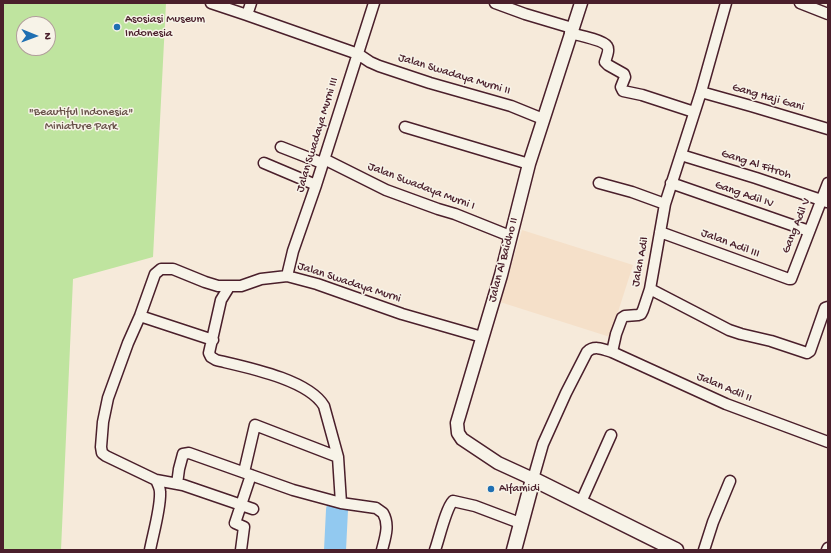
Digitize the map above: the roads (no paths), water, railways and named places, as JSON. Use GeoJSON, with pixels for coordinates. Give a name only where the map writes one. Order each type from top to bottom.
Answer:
{"type":"FeatureCollection","features":[{"type":"Feature","properties":{"kind":"main road"},"geometry":{"type":"LineString","coordinates":[[514,550],[533,479],[676,550]]}},
{"type":"Feature","properties":{"kind":"street","name":"Jalan Swadaya Murni II"},"geometry":{"type":"LineString","coordinates":[[211,3],[358,54],[379,66],[430,83],[511,106],[543,119]]}},
{"type":"Feature","properties":{"kind":"street"},"geometry":{"type":"LineString","coordinates":[[247,15],[251,3]]}},
{"type":"Feature","properties":{"kind":"street","name":"Jalan Swadaya Murni III"},"geometry":{"type":"LineString","coordinates":[[287,276],[374,3]]}},
{"type":"Feature","properties":{"kind":"street"},"geometry":{"type":"LineString","coordinates":[[495,3],[602,43],[607,46],[608,49],[605,62],[624,74],[625,77],[621,88],[623,91],[694,112]]}},
{"type":"Feature","properties":{"kind":"street","name":"Jalan Al Baidho II"},"geometry":{"type":"LineString","coordinates":[[533,479],[498,463],[462,439],[458,433],[457,423],[501,275],[529,164],[581,3]]}},
{"type":"Feature","properties":{"kind":"street","name":"Jalan Adil"},"geometry":{"type":"LineString","coordinates":[[612,352],[616,334],[622,318],[625,316],[641,314],[650,289],[665,204],[701,92],[726,3]]}},
{"type":"Feature","properties":{"kind":"street"},"geometry":{"type":"LineString","coordinates":[[800,3],[828,14]]}},
{"type":"Feature","properties":{"kind":"street","name":"Gang Haji Gani"},"geometry":{"type":"LineString","coordinates":[[701,92],[828,129]]}},
{"type":"Feature","properties":{"kind":"street"},"geometry":{"type":"LineString","coordinates":[[405,127],[529,164]]}},
{"type":"Feature","properties":{"kind":"street","name":"Jalan Swadaya Murni I"},"geometry":{"type":"LineString","coordinates":[[281,147],[323,161],[391,192],[455,214],[510,236]]}},
{"type":"Feature","properties":{"kind":"street","name":"Gang Al Fitroh"},"geometry":{"type":"LineString","coordinates":[[681,155],[756,178],[825,202]]}},
{"type":"Feature","properties":{"kind":"street"},"geometry":{"type":"LineString","coordinates":[[264,163],[316,185]]}},
{"type":"Feature","properties":{"kind":"street"},"geometry":{"type":"LineString","coordinates":[[599,183],[632,192],[665,204]]}},
{"type":"Feature","properties":{"kind":"street","name":"Gang Adil IV"},"geometry":{"type":"LineString","coordinates":[[671,183],[809,231]]}},
{"type":"Feature","properties":{"kind":"street","name":"Gang Adil V"},"geometry":{"type":"LineString","coordinates":[[791,279],[809,231],[825,202],[828,183]]}},
{"type":"Feature","properties":{"kind":"street","name":"Jalan Adil III"},"geometry":{"type":"LineString","coordinates":[[660,232],[787,279],[791,279]]}},
{"type":"Feature","properties":{"kind":"street","name":"Jalan Swadaya Murni"},"geometry":{"type":"LineString","coordinates":[[156,480],[106,456],[102,453],[101,448],[103,422],[108,398],[155,274],[161,269],[174,269],[205,282],[218,286],[229,287],[241,286],[261,279],[287,276],[317,284],[402,314],[482,336]]}},
{"type":"Feature","properties":{"kind":"street"},"geometry":{"type":"LineString","coordinates":[[229,287],[221,300],[209,353],[211,357],[216,360],[271,374],[306,389],[321,400],[338,457],[337,502]]}},
{"type":"Feature","properties":{"kind":"street"},"geometry":{"type":"LineString","coordinates":[[650,289],[729,330],[771,341],[807,353],[810,351],[825,308],[828,307]]}},
{"type":"Feature","properties":{"kind":"street"},"geometry":{"type":"LineString","coordinates":[[140,316],[213,340]]}},
{"type":"Feature","properties":{"kind":"street"},"geometry":{"type":"LineString","coordinates":[[533,479],[544,444],[566,393],[587,352],[589,349],[595,348],[612,352]]}},
{"type":"Feature","properties":{"kind":"street","name":"Jalan Adil II"},"geometry":{"type":"LineString","coordinates":[[612,352],[726,404],[828,442]]}},
{"type":"Feature","properties":{"kind":"street"},"geometry":{"type":"LineString","coordinates":[[242,550],[244,526],[235,523],[248,473],[255,425],[338,457]]}},
{"type":"Feature","properties":{"kind":"street"},"geometry":{"type":"LineString","coordinates":[[580,502],[611,435]]}},
{"type":"Feature","properties":{"kind":"street"},"geometry":{"type":"LineString","coordinates":[[177,484],[183,454],[189,453],[293,490],[337,502],[376,508],[384,513],[387,524],[382,550]]}},
{"type":"Feature","properties":{"kind":"street"},"geometry":{"type":"LineString","coordinates":[[150,550],[160,492],[156,480],[177,484],[253,509]]}},
{"type":"Feature","properties":{"kind":"street"},"geometry":{"type":"LineString","coordinates":[[704,550],[713,522],[730,480]]}},
{"type":"Feature","properties":{"kind":"street"},"geometry":{"type":"LineString","coordinates":[[436,550],[451,502],[453,501],[475,506],[520,523]]}},
{"type":"Feature","properties":{"kind":"waterway"},"geometry":{"type":"LineString","coordinates":[[335,550],[337,510]]}},
{"type":"Feature","properties":{"kind":"place","name":"Asosiasi Museum Indonesia"},"geometry":{"type":"Point","coordinates":[117,27]}},
{"type":"Feature","properties":{"kind":"place","name":"Alfamidi"},"geometry":{"type":"Point","coordinates":[491,489]}},
{"type":"Feature","properties":{"kind":"park label","name":"\"Beautiful Indonesia\" Miniature Park"},"geometry":{"type":"Point","coordinates":[81,120]}}]}
